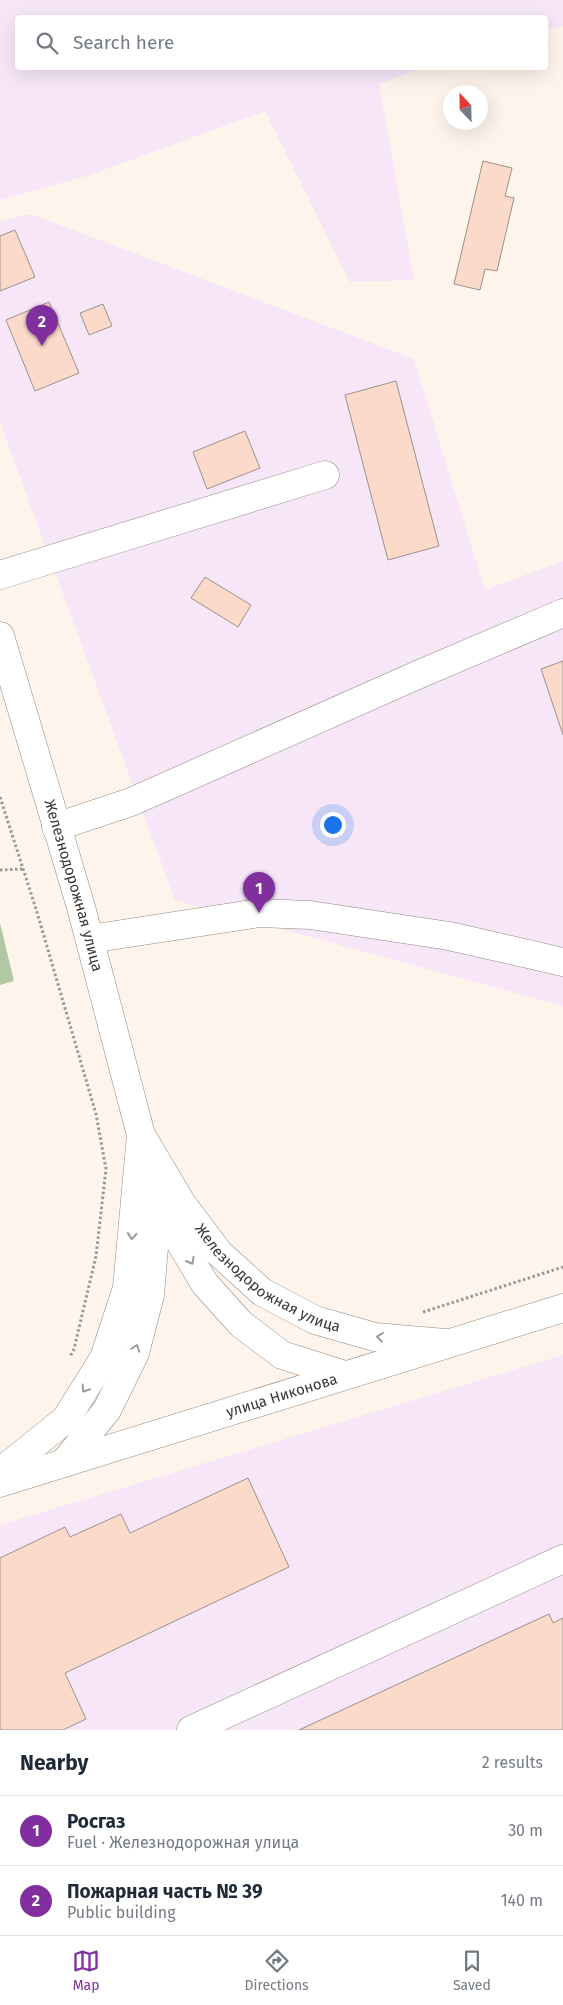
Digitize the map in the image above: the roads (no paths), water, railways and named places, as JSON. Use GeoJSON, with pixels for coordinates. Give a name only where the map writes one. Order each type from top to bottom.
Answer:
{"type":"FeatureCollection","features":[{"type":"Feature","properties":{"kind":"main road"},"geometry":{"type":"LineString","coordinates":[[0,575],[325,475]]}},
{"type":"Feature","properties":{"kind":"main road"},"geometry":{"type":"LineString","coordinates":[[56,827],[131,802],[422,672],[563,613]]}},
{"type":"Feature","properties":{"kind":"main road","name":"Железнодорожная улица"},"geometry":{"type":"LineString","coordinates":[[0,636],[90,939],[141,1135],[182,1204],[219,1253],[262,1292],[315,1320],[375,1337],[446,1343]]}},
{"type":"Feature","properties":{"kind":"main road"},"geometry":{"type":"LineString","coordinates":[[90,939],[259,912],[310,915],[449,936],[563,962]]}},
{"type":"Feature","properties":{"kind":"main road"},"geometry":{"type":"LineString","coordinates":[[141,1135],[171,1227],[204,1284],[241,1324],[282,1354],[345,1375]]}},
{"type":"Feature","properties":{"kind":"main road"},"geometry":{"type":"LineString","coordinates":[[64,1463],[107,1410],[135,1353],[150,1295],[155,1235],[141,1135]]}},
{"type":"Feature","properties":{"kind":"main road","name":"Железнодорожная улица"},"geometry":{"type":"LineString","coordinates":[[0,1472],[66,1419],[104,1358],[127,1288],[141,1135]]}},
{"type":"Feature","properties":{"kind":"main road","name":"улица Никонова"},"geometry":{"type":"LineString","coordinates":[[0,1483],[563,1308]]}},
{"type":"Feature","properties":{"kind":"main road"},"geometry":{"type":"LineString","coordinates":[[191,1730],[563,1559]]}},
{"type":"Feature","properties":{"kind":"place","name":"Пожарная часть № 39"},"geometry":{"type":"Point","coordinates":[42,346]}},
{"type":"Feature","properties":{"kind":"place","name":"Росгаз"},"geometry":{"type":"Point","coordinates":[259,913]}}]}
